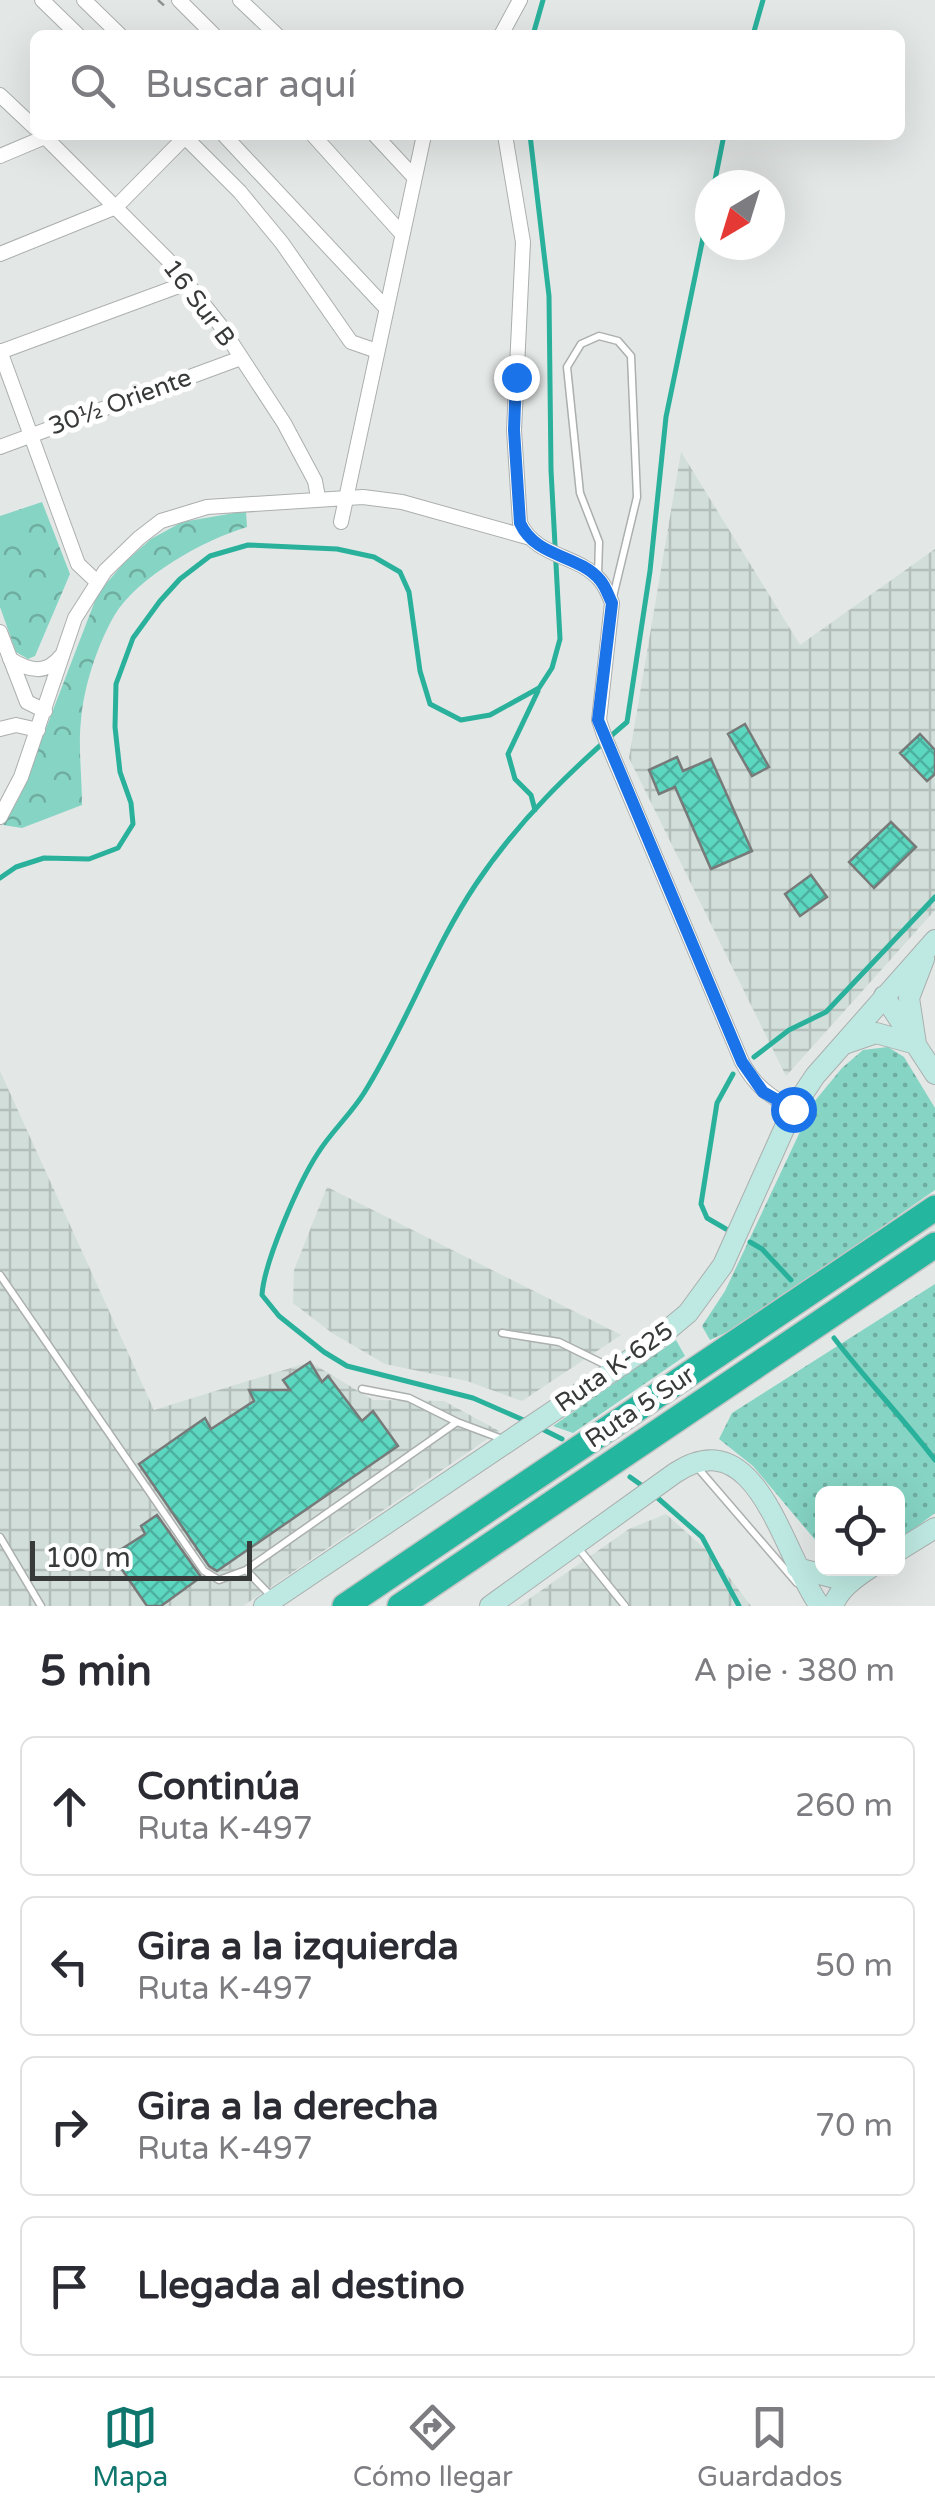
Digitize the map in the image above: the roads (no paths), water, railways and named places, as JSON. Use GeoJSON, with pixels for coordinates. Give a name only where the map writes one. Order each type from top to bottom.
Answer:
{"type":"FeatureCollection","features":[{"type":"Feature","properties":{"kind":"highway","name":"Ruta 5 Sur"},"geometry":{"type":"LineString","coordinates":[[345,1606],[935,1208]]}},
{"type":"Feature","properties":{"kind":"highway","name":"Ruta 5 Sur"},"geometry":{"type":"LineString","coordinates":[[400,1606],[935,1245]]}},
{"type":"Feature","properties":{"kind":"main road","name":"Ruta K-625"},"geometry":{"type":"LineString","coordinates":[[269,1603],[671,1329],[712,1283],[733,1248],[793,1109],[842,1045],[933,942]]}},
{"type":"Feature","properties":{"kind":"main road"},"geometry":{"type":"LineString","coordinates":[[916,1044],[909,998],[933,942]]}},
{"type":"Feature","properties":{"kind":"main road"},"geometry":{"type":"LineString","coordinates":[[884,996],[935,1074]]}},
{"type":"Feature","properties":{"kind":"main road"},"geometry":{"type":"LineString","coordinates":[[842,1045],[876,1033],[916,1044]]}},
{"type":"Feature","properties":{"kind":"main road"},"geometry":{"type":"LineString","coordinates":[[500,1603],[661,1483],[693,1463],[717,1459],[747,1476],[758,1489],[797,1568],[822,1603],[836,1597],[860,1576]]}},
{"type":"Feature","properties":{"kind":"main road"},"geometry":{"type":"LineString","coordinates":[[905,1547],[935,1528]]}},
{"type":"Feature","properties":{"kind":"main road"},"geometry":{"type":"LineString","coordinates":[[797,1568],[815,1573]]}},
{"type":"Feature","properties":{"kind":"street"},"geometry":{"type":"LineString","coordinates":[[42,0],[73,30]]}},
{"type":"Feature","properties":{"kind":"street"},"geometry":{"type":"LineString","coordinates":[[84,0],[115,30]]}},
{"type":"Feature","properties":{"kind":"street"},"geometry":{"type":"LineString","coordinates":[[179,0],[209,30]]}},
{"type":"Feature","properties":{"kind":"street"},"geometry":{"type":"LineString","coordinates":[[240,0],[272,30]]}},
{"type":"Feature","properties":{"kind":"street"},"geometry":{"type":"LineString","coordinates":[[504,30],[520,0]]}},
{"type":"Feature","properties":{"kind":"street","name":"16 Sur B"},"geometry":{"type":"LineString","coordinates":[[0,95],[30,123]]}},
{"type":"Feature","properties":{"kind":"street"},"geometry":{"type":"LineString","coordinates":[[0,156],[30,139]]}},
{"type":"Feature","properties":{"kind":"street","name":"16 Sur B"},"geometry":{"type":"LineString","coordinates":[[48,140],[187,283],[284,423],[315,481],[318,497]]}},
{"type":"Feature","properties":{"kind":"street"},"geometry":{"type":"LineString","coordinates":[[0,254],[116,206],[180,140]]}},
{"type":"Feature","properties":{"kind":"street"},"geometry":{"type":"LineString","coordinates":[[188,140],[272,230],[318,290],[344,334],[352,342],[377,351]]}},
{"type":"Feature","properties":{"kind":"street"},"geometry":{"type":"LineString","coordinates":[[229,140],[386,308]]}},
{"type":"Feature","properties":{"kind":"street"},"geometry":{"type":"LineString","coordinates":[[317,140],[402,234]]}},
{"type":"Feature","properties":{"kind":"street"},"geometry":{"type":"LineString","coordinates":[[380,140],[414,178]]}},
{"type":"Feature","properties":{"kind":"street"},"geometry":{"type":"LineString","coordinates":[[340,522],[423,140]]}},
{"type":"Feature","properties":{"kind":"street"},"geometry":{"type":"LineString","coordinates":[[506,140],[523,242],[514,430],[520,523],[531,541]]}},
{"type":"Feature","properties":{"kind":"street"},"geometry":{"type":"LineString","coordinates":[[96,580],[78,564],[0,352],[187,283]]}},
{"type":"Feature","properties":{"kind":"street","name":"30½ Oriente"},"geometry":{"type":"LineString","coordinates":[[0,447],[241,358]]}},
{"type":"Feature","properties":{"kind":"street"},"geometry":{"type":"LineString","coordinates":[[0,816],[38,730],[75,618],[96,580],[161,521],[185,511],[346,497],[402,502],[531,541],[593,574],[612,603],[598,720],[747,1071],[763,1092],[793,1109]]}},
{"type":"Feature","properties":{"kind":"street"},"geometry":{"type":"LineString","coordinates":[[1,638],[27,702],[45,711]]}},
{"type":"Feature","properties":{"kind":"street"},"geometry":{"type":"LineString","coordinates":[[10,658],[29,669],[42,670],[52,666],[63,652]]}},
{"type":"Feature","properties":{"kind":"street"},"geometry":{"type":"LineString","coordinates":[[0,729],[16,725],[38,730]]}},
{"type":"Feature","properties":{"kind":"lane"},"geometry":{"type":"LineString","coordinates":[[593,574],[599,542],[580,493],[567,367],[581,344],[599,336],[618,341],[631,356],[637,497],[612,603]]}},
{"type":"Feature","properties":{"kind":"lane"},"geometry":{"type":"LineString","coordinates":[[0,1276],[204,1571],[219,1580],[246,1570],[457,1422]]}},
{"type":"Feature","properties":{"kind":"lane"},"geometry":{"type":"LineString","coordinates":[[502,1333],[559,1342],[613,1368]]}},
{"type":"Feature","properties":{"kind":"lane"},"geometry":{"type":"LineString","coordinates":[[362,1390],[409,1398],[457,1422],[515,1437]]}},
{"type":"Feature","properties":{"kind":"lane"},"geometry":{"type":"LineString","coordinates":[[693,1463],[784,1570],[822,1603]]}},
{"type":"Feature","properties":{"kind":"lane"},"geometry":{"type":"LineString","coordinates":[[0,1537],[41,1606]]}},
{"type":"Feature","properties":{"kind":"lane"},"geometry":{"type":"LineString","coordinates":[[575,1544],[625,1606]]}},
{"type":"Feature","properties":{"kind":"lane"},"geometry":{"type":"LineString","coordinates":[[246,1570],[269,1603]]}},
{"type":"Feature","properties":{"kind":"waterway"},"geometry":{"type":"LineString","coordinates":[[534,30],[543,0]]}},
{"type":"Feature","properties":{"kind":"waterway"},"geometry":{"type":"LineString","coordinates":[[754,30],[763,0]]}},
{"type":"Feature","properties":{"kind":"waterway"},"geometry":{"type":"LineString","coordinates":[[0,878],[16,867],[44,858],[89,859],[118,848],[133,824],[131,803],[120,772],[116,684],[133,638],[160,601],[210,556],[248,545],[337,549],[374,557],[400,572],[409,592],[420,671],[430,704],[461,720],[490,715],[539,688],[552,668],[560,639],[551,470],[549,296],[531,140]]}},
{"type":"Feature","properties":{"kind":"waterway"},"geometry":{"type":"LineString","coordinates":[[717,170],[723,140]]}},
{"type":"Feature","properties":{"kind":"waterway"},"geometry":{"type":"LineString","coordinates":[[528,1422],[473,1398],[347,1366],[279,1316],[262,1295],[264,1281],[284,1222],[310,1166],[359,1101],[476,884],[546,797],[627,722],[650,571],[666,417],[698,260]]}},
{"type":"Feature","properties":{"kind":"waterway"},"geometry":{"type":"LineString","coordinates":[[535,810],[531,795],[515,779],[508,754],[538,691]]}},
{"type":"Feature","properties":{"kind":"waterway"},"geometry":{"type":"LineString","coordinates":[[754,1057],[789,1030],[826,1012],[935,897]]}},
{"type":"Feature","properties":{"kind":"waterway"},"geometry":{"type":"LineString","coordinates":[[726,1229],[707,1218],[701,1204],[717,1103],[733,1074]]}},
{"type":"Feature","properties":{"kind":"waterway"},"geometry":{"type":"LineString","coordinates":[[750,1242],[762,1249],[791,1280]]}},
{"type":"Feature","properties":{"kind":"waterway"},"geometry":{"type":"LineString","coordinates":[[834,1338],[935,1460]]}},
{"type":"Feature","properties":{"kind":"waterway"},"geometry":{"type":"LineString","coordinates":[[538,1427],[562,1439]]}},
{"type":"Feature","properties":{"kind":"waterway"},"geometry":{"type":"LineString","coordinates":[[630,1477],[644,1487]]}},
{"type":"Feature","properties":{"kind":"waterway"},"geometry":{"type":"LineString","coordinates":[[652,1493],[702,1537],[739,1606]]}}]}
